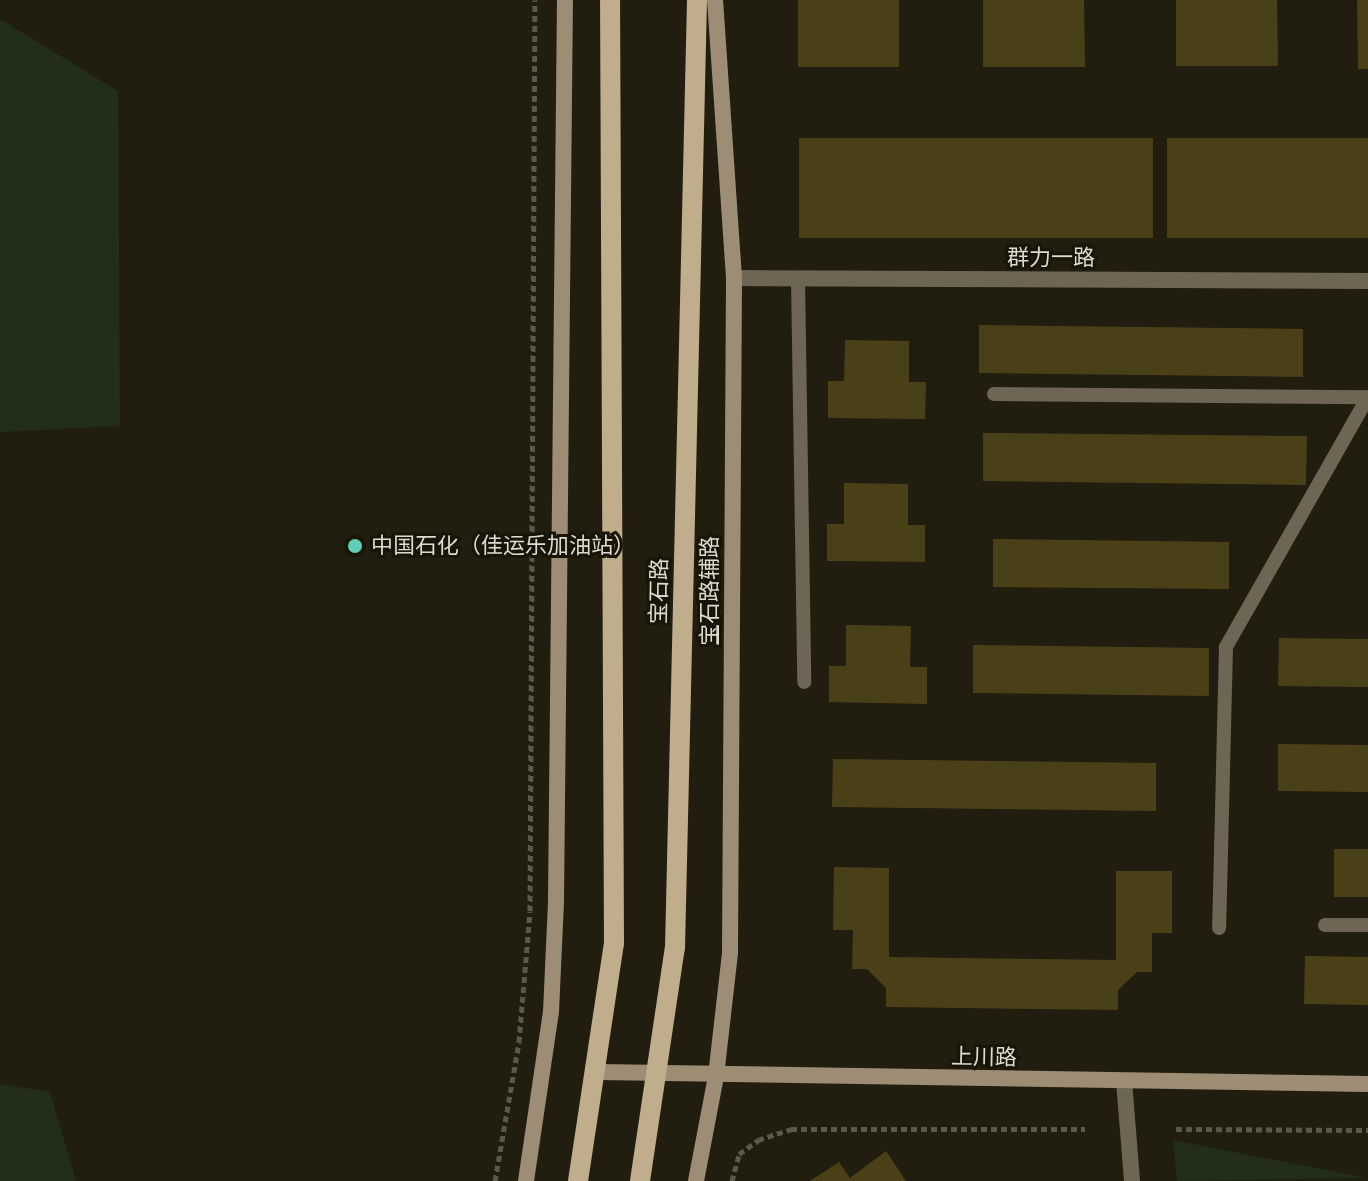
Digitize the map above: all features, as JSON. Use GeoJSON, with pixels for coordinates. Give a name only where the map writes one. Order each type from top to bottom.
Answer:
{"type":"FeatureCollection","features":[{"type":"Feature","properties":{"kind":"main road"},"geometry":{"type":"LineString","coordinates":[[526,1181],[551,1012],[556,901],[565,0]]}},
{"type":"Feature","properties":{"kind":"main road","name":"宝石路"},"geometry":{"type":"LineString","coordinates":[[578,1181],[599,1072],[614,943],[610,0]]}},
{"type":"Feature","properties":{"kind":"main road","name":"宝石路"},"geometry":{"type":"LineString","coordinates":[[640,1181],[660,1074],[675,948],[697,0]]}},
{"type":"Feature","properties":{"kind":"main road","name":"宝石路辅路"},"geometry":{"type":"LineString","coordinates":[[696,1181],[716,1076],[730,953],[734,278],[715,0]]}},
{"type":"Feature","properties":{"kind":"main road","name":"上川路"},"geometry":{"type":"LineString","coordinates":[[599,1072],[1368,1084]]}},
{"type":"Feature","properties":{"kind":"street","name":"群力一路"},"geometry":{"type":"LineString","coordinates":[[734,278],[1368,281]]}},
{"type":"Feature","properties":{"kind":"street"},"geometry":{"type":"LineString","coordinates":[[1124,1081],[1132,1181]]}},
{"type":"Feature","properties":{"kind":"lane"},"geometry":{"type":"LineString","coordinates":[[798,279],[804,682]]}},
{"type":"Feature","properties":{"kind":"lane"},"geometry":{"type":"LineString","coordinates":[[994,394],[1368,397],[1226,647],[1219,928]]}},
{"type":"Feature","properties":{"kind":"lane"},"geometry":{"type":"LineString","coordinates":[[1325,925],[1368,925]]}},
{"type":"Feature","properties":{"kind":"path"},"geometry":{"type":"LineString","coordinates":[[495,1181],[519,1042],[530,911],[535,0]]}},
{"type":"Feature","properties":{"kind":"path"},"geometry":{"type":"LineString","coordinates":[[732,1181],[739,1154],[758,1140],[791,1129],[1085,1129]]}},
{"type":"Feature","properties":{"kind":"path"},"geometry":{"type":"LineString","coordinates":[[1176,1129],[1368,1130]]}},
{"type":"Feature","properties":{"kind":"green space"},"geometry":{"type":"Polygon","coordinates":[[[0,19],[118,91],[120,426],[0,432],[0,19]]]}},
{"type":"Feature","properties":{"kind":"green space"},"geometry":{"type":"Polygon","coordinates":[[[0,1084],[50,1092],[76,1181],[0,1181],[0,1084]]]}},
{"type":"Feature","properties":{"kind":"green space"},"geometry":{"type":"Polygon","coordinates":[[[1173,1140],[1367,1178],[1177,1181],[1173,1140]]]}},
{"type":"Feature","properties":{"kind":"building"},"geometry":{"type":"Polygon","coordinates":[[[798,0],[899,0],[899,67],[798,67],[798,0]]]}},
{"type":"Feature","properties":{"kind":"building"},"geometry":{"type":"Polygon","coordinates":[[[983,0],[1084,0],[1085,67],[983,67],[983,0]]]}},
{"type":"Feature","properties":{"kind":"building"},"geometry":{"type":"Polygon","coordinates":[[[1176,0],[1277,0],[1278,66],[1176,66],[1176,0]]]}},
{"type":"Feature","properties":{"kind":"building"},"geometry":{"type":"Polygon","coordinates":[[[1357,0],[1368,0],[1368,69],[1358,69],[1357,0]]]}},
{"type":"Feature","properties":{"kind":"building"},"geometry":{"type":"Polygon","coordinates":[[[799,138],[1153,138],[1153,238],[799,238],[799,138]]]}},
{"type":"Feature","properties":{"kind":"building"},"geometry":{"type":"Polygon","coordinates":[[[1167,138],[1368,138],[1368,238],[1167,238],[1167,138]]]}},
{"type":"Feature","properties":{"kind":"building"},"geometry":{"type":"Polygon","coordinates":[[[979,325],[1303,329],[1303,377],[979,373],[979,325]]]}},
{"type":"Feature","properties":{"kind":"building"},"geometry":{"type":"Polygon","coordinates":[[[845,340],[909,341],[909,382],[926,382],[925,419],[828,418],[828,381],[844,381],[845,340]]]}},
{"type":"Feature","properties":{"kind":"building"},"geometry":{"type":"Polygon","coordinates":[[[983,433],[1307,436],[1306,485],[983,481],[983,433]]]}},
{"type":"Feature","properties":{"kind":"building"},"geometry":{"type":"Polygon","coordinates":[[[844,483],[908,484],[908,525],[925,525],[925,562],[827,561],[827,524],[844,524],[844,483]]]}},
{"type":"Feature","properties":{"kind":"building"},"geometry":{"type":"Polygon","coordinates":[[[993,539],[1229,542],[1229,589],[993,587],[993,539]]]}},
{"type":"Feature","properties":{"kind":"building"},"geometry":{"type":"Polygon","coordinates":[[[846,625],[911,626],[910,667],[927,667],[927,704],[829,702],[829,666],[846,666],[846,625]]]}},
{"type":"Feature","properties":{"kind":"building"},"geometry":{"type":"Polygon","coordinates":[[[1279,638],[1368,639],[1368,687],[1278,686],[1279,638]]]}},
{"type":"Feature","properties":{"kind":"building"},"geometry":{"type":"Polygon","coordinates":[[[973,645],[1209,648],[1209,696],[973,693],[973,645]]]}},
{"type":"Feature","properties":{"kind":"building"},"geometry":{"type":"Polygon","coordinates":[[[1278,744],[1368,745],[1368,792],[1278,791],[1278,744]]]}},
{"type":"Feature","properties":{"kind":"building"},"geometry":{"type":"Polygon","coordinates":[[[833,759],[1156,763],[1156,811],[832,807],[833,759]]]}},
{"type":"Feature","properties":{"kind":"building"},"geometry":{"type":"Polygon","coordinates":[[[1334,849],[1368,849],[1368,897],[1334,897],[1334,849]]]}},
{"type":"Feature","properties":{"kind":"building"},"geometry":{"type":"Polygon","coordinates":[[[834,867],[889,868],[889,957],[1116,960],[1116,871],[1172,871],[1172,933],[1152,933],[1152,972],[1137,972],[1118,990],[1118,1010],[886,1007],[886,988],[867,969],[852,969],[853,930],[833,930],[834,867]]]}},
{"type":"Feature","properties":{"kind":"building"},"geometry":{"type":"Polygon","coordinates":[[[1305,956],[1368,957],[1368,1005],[1304,1004],[1305,956]]]}},
{"type":"Feature","properties":{"kind":"building"},"geometry":{"type":"Polygon","coordinates":[[[886,1151],[906,1181],[810,1181],[839,1162],[850,1178],[886,1151]]]}},
{"type":"Feature","properties":{"kind":"place","name":"中国石化（佳运乐加油站）"},"geometry":{"type":"Point","coordinates":[355,546]}}]}
